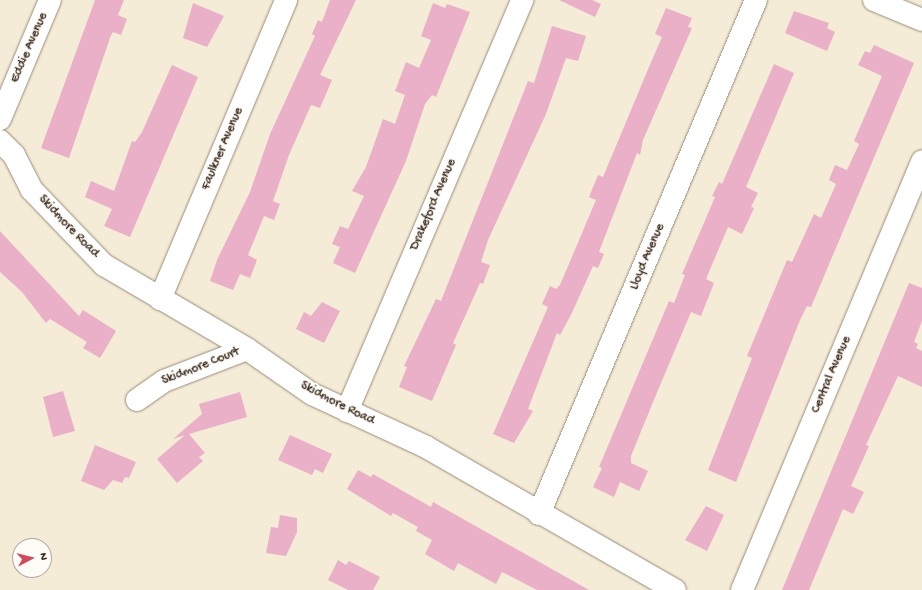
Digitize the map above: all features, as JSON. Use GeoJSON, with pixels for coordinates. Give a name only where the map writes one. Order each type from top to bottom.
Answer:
{"type":"FeatureCollection","features":[{"type":"Feature","properties":{"kind":"street","name":"Eddie Avenue"},"geometry":{"type":"LineString","coordinates":[[0,119],[50,0]]}},
{"type":"Feature","properties":{"kind":"street","name":"Faulkner Avenue"},"geometry":{"type":"LineString","coordinates":[[160,299],[286,0]]}},
{"type":"Feature","properties":{"kind":"street","name":"Drakeford Avenue"},"geometry":{"type":"LineString","coordinates":[[347,411],[522,0]]}},
{"type":"Feature","properties":{"kind":"street","name":"Lloyd Avenue"},"geometry":{"type":"LineString","coordinates":[[539,514],[756,0]]}},
{"type":"Feature","properties":{"kind":"street"},"geometry":{"type":"LineString","coordinates":[[874,0],[922,20]]}},
{"type":"Feature","properties":{"kind":"street","name":"Skidmore Road"},"geometry":{"type":"LineString","coordinates":[[0,141],[14,155],[32,190],[104,265],[248,349],[312,394],[426,447],[539,514],[675,590]]}},
{"type":"Feature","properties":{"kind":"street","name":"Central Avenue"},"geometry":{"type":"LineString","coordinates":[[742,590],[922,161]]}},
{"type":"Feature","properties":{"kind":"street","name":"Skidmore Court"},"geometry":{"type":"LineString","coordinates":[[136,400],[164,381],[248,349]]}},
{"type":"Feature","properties":{"kind":"building"},"geometry":{"type":"Polygon","coordinates":[[[95,0],[124,0],[118,15],[127,19],[121,35],[113,32],[111,35],[69,158],[41,148],[95,0]]]}},
{"type":"Feature","properties":{"kind":"building"},"geometry":{"type":"Polygon","coordinates":[[[330,0],[356,0],[320,75],[332,80],[320,108],[311,105],[289,155],[273,201],[280,204],[274,220],[264,216],[248,255],[257,260],[250,278],[240,274],[233,290],[210,281],[217,260],[250,192],[270,134],[315,36],[312,34],[318,20],[322,22],[330,0]]]}},
{"type":"Feature","properties":{"kind":"building"},"geometry":{"type":"Polygon","coordinates":[[[559,0],[592,0],[601,4],[595,17],[559,0]]]}},
{"type":"Feature","properties":{"kind":"building"},"geometry":{"type":"Polygon","coordinates":[[[193,3],[224,16],[207,47],[183,38],[193,3]]]}},
{"type":"Feature","properties":{"kind":"building"},"geometry":{"type":"Polygon","coordinates":[[[433,3],[445,8],[447,4],[470,12],[436,97],[432,95],[425,104],[406,161],[355,273],[333,263],[340,247],[332,244],[340,226],[348,229],[364,196],[352,191],[366,167],[383,119],[395,124],[405,95],[395,91],[406,62],[419,68],[431,40],[421,36],[433,3]]]}},
{"type":"Feature","properties":{"kind":"building"},"geometry":{"type":"Polygon","coordinates":[[[666,8],[692,18],[688,27],[692,28],[643,140],[640,155],[637,153],[599,252],[604,254],[598,268],[593,266],[571,315],[560,335],[557,333],[528,409],[533,411],[514,443],[493,434],[548,307],[542,304],[550,286],[556,289],[560,285],[596,200],[589,197],[598,175],[603,177],[662,37],[655,34],[666,8]]]}},
{"type":"Feature","properties":{"kind":"building"},"geometry":{"type":"Polygon","coordinates":[[[794,11],[829,23],[827,28],[835,32],[827,51],[785,33],[794,11]]]}},
{"type":"Feature","properties":{"kind":"building"},"geometry":{"type":"Polygon","coordinates":[[[552,26],[586,36],[578,61],[566,58],[546,114],[488,240],[481,262],[490,265],[483,284],[480,283],[453,343],[456,345],[432,401],[399,387],[407,367],[404,366],[436,299],[441,301],[528,81],[534,83],[552,26]]]}},
{"type":"Feature","properties":{"kind":"building"},"geometry":{"type":"Polygon","coordinates":[[[874,45],[914,63],[811,307],[807,306],[800,320],[736,482],[708,470],[752,358],[747,356],[787,260],[792,262],[814,214],[821,218],[836,184],[829,180],[835,165],[847,170],[859,144],[854,141],[882,76],[858,65],[865,51],[870,53],[874,45]]]}},
{"type":"Feature","properties":{"kind":"building"},"geometry":{"type":"Polygon","coordinates":[[[774,64],[794,73],[746,187],[758,193],[751,207],[754,208],[742,234],[728,227],[706,279],[714,283],[701,316],[691,312],[631,456],[631,463],[648,471],[639,491],[620,482],[614,497],[593,487],[602,468],[599,467],[669,301],[674,303],[685,275],[682,274],[715,197],[712,196],[719,182],[722,184],[774,64]]]}},
{"type":"Feature","properties":{"kind":"building"},"geometry":{"type":"Polygon","coordinates":[[[172,65],[198,77],[130,237],[104,226],[112,209],[85,197],[91,181],[114,191],[132,141],[135,142],[142,132],[172,65]]]}},
{"type":"Feature","properties":{"kind":"building"},"geometry":{"type":"Polygon","coordinates":[[[0,231],[79,316],[83,310],[116,331],[100,358],[83,348],[87,342],[50,319],[46,323],[22,292],[0,272],[0,231]]]}},
{"type":"Feature","properties":{"kind":"building"},"geometry":{"type":"Polygon","coordinates":[[[909,283],[922,288],[922,321],[914,342],[918,344],[916,348],[922,351],[922,387],[898,376],[866,445],[869,446],[851,486],[864,492],[853,514],[843,509],[809,590],[782,590],[909,283]]]}},
{"type":"Feature","properties":{"kind":"building"},"geometry":{"type":"Polygon","coordinates":[[[322,302],[340,311],[324,343],[296,329],[304,312],[311,316],[322,302]]]}},
{"type":"Feature","properties":{"kind":"building"},"geometry":{"type":"Polygon","coordinates":[[[63,391],[75,431],[53,437],[43,397],[63,391]]]}},
{"type":"Feature","properties":{"kind":"building"},"geometry":{"type":"Polygon","coordinates":[[[240,392],[247,417],[189,434],[205,453],[199,457],[203,461],[177,483],[157,459],[185,435],[173,439],[202,414],[199,404],[240,392]]]}},
{"type":"Feature","properties":{"kind":"building"},"geometry":{"type":"Polygon","coordinates":[[[290,435],[332,454],[323,473],[315,469],[312,475],[278,460],[290,435]]]}},
{"type":"Feature","properties":{"kind":"building"},"geometry":{"type":"Polygon","coordinates":[[[95,445],[136,462],[129,478],[125,477],[122,483],[113,480],[104,490],[81,481],[95,445]]]}},
{"type":"Feature","properties":{"kind":"building"},"geometry":{"type":"Polygon","coordinates":[[[358,470],[371,477],[373,474],[431,507],[433,502],[589,590],[537,590],[502,572],[496,584],[458,563],[454,571],[425,554],[432,540],[416,531],[418,527],[393,513],[391,516],[347,489],[358,470]]]}},
{"type":"Feature","properties":{"kind":"building"},"geometry":{"type":"Polygon","coordinates":[[[706,506],[724,515],[707,551],[685,540],[706,506]]]}},
{"type":"Feature","properties":{"kind":"building"},"geometry":{"type":"Polygon","coordinates":[[[280,515],[297,518],[297,532],[286,556],[266,553],[271,527],[278,528],[280,515]]]}},
{"type":"Feature","properties":{"kind":"building"},"geometry":{"type":"Polygon","coordinates":[[[338,560],[346,565],[349,561],[380,577],[373,590],[348,590],[328,580],[338,560]]]}}]}
